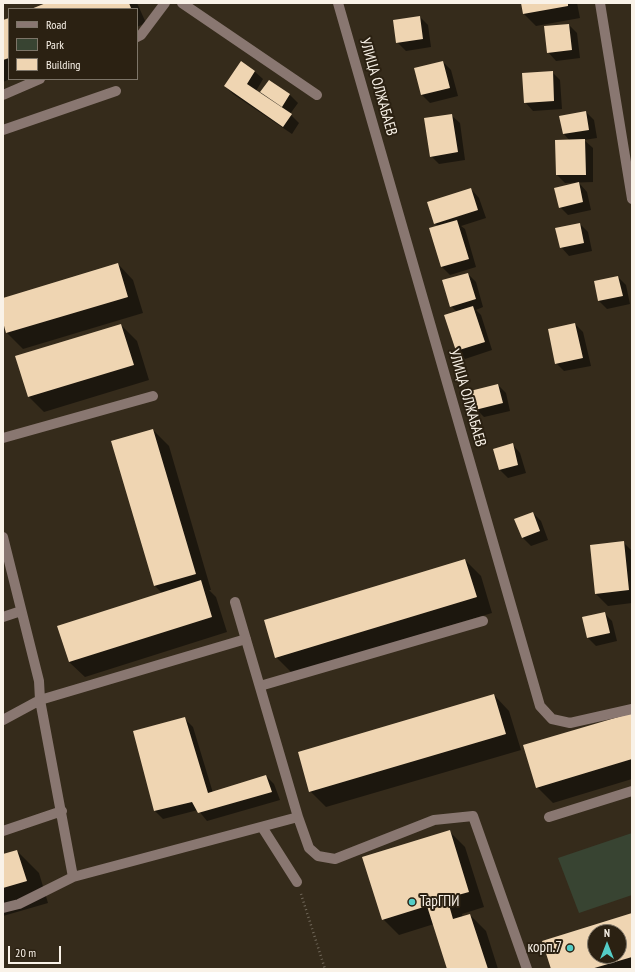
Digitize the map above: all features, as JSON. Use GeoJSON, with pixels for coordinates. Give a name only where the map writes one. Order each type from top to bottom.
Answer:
{"type":"FeatureCollection","features":[{"type":"Feature","properties":{"kind":"street"},"geometry":{"type":"LineString","coordinates":[[138,36],[141,35],[165,3]]}},
{"type":"Feature","properties":{"kind":"street"},"geometry":{"type":"LineString","coordinates":[[182,3],[318,95]]}},
{"type":"Feature","properties":{"kind":"street","name":"УЛИЦА ОЛЖАБАЕВ"},"geometry":{"type":"LineString","coordinates":[[338,3],[540,706],[552,719],[570,723],[632,709]]}},
{"type":"Feature","properties":{"kind":"street"},"geometry":{"type":"LineString","coordinates":[[600,3],[632,199]]}},
{"type":"Feature","properties":{"kind":"street"},"geometry":{"type":"LineString","coordinates":[[3,95],[38,80]]}},
{"type":"Feature","properties":{"kind":"street"},"geometry":{"type":"LineString","coordinates":[[3,130],[116,91]]}},
{"type":"Feature","properties":{"kind":"street"},"geometry":{"type":"LineString","coordinates":[[3,438],[153,396]]}},
{"type":"Feature","properties":{"kind":"street"},"geometry":{"type":"LineString","coordinates":[[3,537],[39,681],[40,700],[62,811],[73,877]]}},
{"type":"Feature","properties":{"kind":"street"},"geometry":{"type":"LineString","coordinates":[[235,602],[298,817],[309,848],[318,856],[335,859],[434,820],[473,816],[527,969]]}},
{"type":"Feature","properties":{"kind":"street"},"geometry":{"type":"LineString","coordinates":[[3,617],[22,611]]}},
{"type":"Feature","properties":{"kind":"street"},"geometry":{"type":"LineString","coordinates":[[260,686],[483,621]]}},
{"type":"Feature","properties":{"kind":"street"},"geometry":{"type":"LineString","coordinates":[[3,720],[40,700],[246,639]]}},
{"type":"Feature","properties":{"kind":"street"},"geometry":{"type":"LineString","coordinates":[[549,817],[632,791]]}},
{"type":"Feature","properties":{"kind":"street"},"geometry":{"type":"LineString","coordinates":[[3,831],[62,811]]}},
{"type":"Feature","properties":{"kind":"street"},"geometry":{"type":"LineString","coordinates":[[3,908],[19,904],[73,877],[298,817]]}},
{"type":"Feature","properties":{"kind":"street"},"geometry":{"type":"LineString","coordinates":[[262,827],[297,882]]}},
{"type":"Feature","properties":{"kind":"path"},"geometry":{"type":"LineString","coordinates":[[297,882],[325,969]]}},
{"type":"Feature","properties":{"kind":"green space"},"geometry":{"type":"Polygon","coordinates":[[[632,833],[632,895],[579,913],[558,858],[632,833]]]}},
{"type":"Feature","properties":{"kind":"building"},"geometry":{"type":"Polygon","coordinates":[[[46,3],[129,3],[131,8],[34,8],[46,3]]]}},
{"type":"Feature","properties":{"kind":"building"},"geometry":{"type":"Polygon","coordinates":[[[521,3],[568,3],[568,6],[523,14],[521,3]]]}},
{"type":"Feature","properties":{"kind":"building"},"geometry":{"type":"Polygon","coordinates":[[[420,16],[423,39],[396,43],[393,20],[420,16]]]}},
{"type":"Feature","properties":{"kind":"building"},"geometry":{"type":"Polygon","coordinates":[[[8,18],[8,58],[3,60],[3,20],[8,18]]]}},
{"type":"Feature","properties":{"kind":"building"},"geometry":{"type":"Polygon","coordinates":[[[569,24],[572,50],[547,53],[544,26],[569,24]]]}},
{"type":"Feature","properties":{"kind":"building"},"geometry":{"type":"Polygon","coordinates":[[[241,61],[255,71],[247,84],[292,114],[283,127],[224,86],[241,61]]]}},
{"type":"Feature","properties":{"kind":"building"},"geometry":{"type":"Polygon","coordinates":[[[443,61],[450,88],[421,95],[414,68],[443,61]]]}},
{"type":"Feature","properties":{"kind":"building"},"geometry":{"type":"Polygon","coordinates":[[[553,71],[554,101],[524,103],[522,73],[553,71]]]}},
{"type":"Feature","properties":{"kind":"building"},"geometry":{"type":"Polygon","coordinates":[[[269,80],[290,94],[282,107],[260,92],[269,80]]]}},
{"type":"Feature","properties":{"kind":"building"},"geometry":{"type":"Polygon","coordinates":[[[586,111],[589,130],[563,134],[559,116],[586,111]]]}},
{"type":"Feature","properties":{"kind":"building"},"geometry":{"type":"Polygon","coordinates":[[[452,114],[458,152],[430,157],[424,118],[452,114]]]}},
{"type":"Feature","properties":{"kind":"building"},"geometry":{"type":"Polygon","coordinates":[[[585,139],[586,175],[556,175],[555,140],[585,139]]]}},
{"type":"Feature","properties":{"kind":"building"},"geometry":{"type":"Polygon","coordinates":[[[579,182],[583,202],[559,208],[554,188],[579,182]]]}},
{"type":"Feature","properties":{"kind":"building"},"geometry":{"type":"Polygon","coordinates":[[[471,188],[478,210],[434,224],[427,202],[471,188]]]}},
{"type":"Feature","properties":{"kind":"building"},"geometry":{"type":"Polygon","coordinates":[[[457,220],[469,259],[441,267],[429,228],[457,220]]]}},
{"type":"Feature","properties":{"kind":"building"},"geometry":{"type":"Polygon","coordinates":[[[580,223],[584,243],[560,248],[555,228],[580,223]]]}},
{"type":"Feature","properties":{"kind":"building"},"geometry":{"type":"Polygon","coordinates":[[[118,263],[128,297],[6,333],[3,322],[3,298],[118,263]]]}},
{"type":"Feature","properties":{"kind":"building"},"geometry":{"type":"Polygon","coordinates":[[[468,273],[476,299],[450,307],[442,280],[468,273]]]}},
{"type":"Feature","properties":{"kind":"building"},"geometry":{"type":"Polygon","coordinates":[[[618,276],[623,296],[598,301],[594,281],[618,276]]]}},
{"type":"Feature","properties":{"kind":"building"},"geometry":{"type":"Polygon","coordinates":[[[473,306],[485,342],[456,351],[444,315],[473,306]]]}},
{"type":"Feature","properties":{"kind":"building"},"geometry":{"type":"Polygon","coordinates":[[[575,323],[583,358],[555,364],[548,329],[575,323]]]}},
{"type":"Feature","properties":{"kind":"building"},"geometry":{"type":"Polygon","coordinates":[[[121,324],[134,365],[28,397],[15,356],[121,324]]]}},
{"type":"Feature","properties":{"kind":"building"},"geometry":{"type":"Polygon","coordinates":[[[498,384],[503,403],[475,410],[470,391],[498,384]]]}},
{"type":"Feature","properties":{"kind":"building"},"geometry":{"type":"Polygon","coordinates":[[[153,429],[196,574],[154,586],[111,441],[153,429]]]}},
{"type":"Feature","properties":{"kind":"building"},"geometry":{"type":"Polygon","coordinates":[[[513,443],[518,465],[499,470],[493,449],[513,443]]]}},
{"type":"Feature","properties":{"kind":"building"},"geometry":{"type":"Polygon","coordinates":[[[533,512],[540,531],[522,538],[514,519],[533,512]]]}},
{"type":"Feature","properties":{"kind":"building"},"geometry":{"type":"Polygon","coordinates":[[[624,541],[629,590],[595,594],[590,545],[624,541]]]}},
{"type":"Feature","properties":{"kind":"building"},"geometry":{"type":"Polygon","coordinates":[[[465,559],[477,597],[275,658],[264,620],[465,559]]]}},
{"type":"Feature","properties":{"kind":"building"},"geometry":{"type":"Polygon","coordinates":[[[201,580],[212,617],[69,662],[57,626],[201,580]]]}},
{"type":"Feature","properties":{"kind":"building"},"geometry":{"type":"Polygon","coordinates":[[[605,612],[610,633],[587,638],[582,617],[605,612]]]}},
{"type":"Feature","properties":{"kind":"building"},"geometry":{"type":"Polygon","coordinates":[[[494,694],[506,734],[309,792],[298,752],[494,694]]]}},
{"type":"Feature","properties":{"kind":"building"},"geometry":{"type":"Polygon","coordinates":[[[632,713],[632,759],[536,788],[523,745],[632,713]]]}},
{"type":"Feature","properties":{"kind":"building"},"geometry":{"type":"Polygon","coordinates":[[[185,717],[208,793],[266,775],[272,792],[198,813],[192,802],[154,811],[133,731],[185,717]]]}},
{"type":"Feature","properties":{"kind":"building","name":"ТарГПИ"},"geometry":{"type":"Polygon","coordinates":[[[450,830],[469,892],[447,898],[453,919],[470,914],[488,969],[447,969],[427,906],[382,920],[362,857],[450,830]]]}},
{"type":"Feature","properties":{"kind":"building"},"geometry":{"type":"Polygon","coordinates":[[[17,850],[27,881],[3,888],[3,854],[17,850]]]}},
{"type":"Feature","properties":{"kind":"building","name":"корп.7"},"geometry":{"type":"Polygon","coordinates":[[[632,913],[632,957],[627,958],[627,924],[597,924],[632,913]]]}},
{"type":"Feature","properties":{"kind":"building","name":"корп.7"},"geometry":{"type":"Polygon","coordinates":[[[587,927],[587,964],[608,964],[591,969],[551,969],[542,941],[587,927]]]}},
{"type":"Feature","properties":{"kind":"place","name":"ТарГПИ"},"geometry":{"type":"Point","coordinates":[412,902]}},
{"type":"Feature","properties":{"kind":"place","name":"корп.7"},"geometry":{"type":"Point","coordinates":[570,948]}}]}
